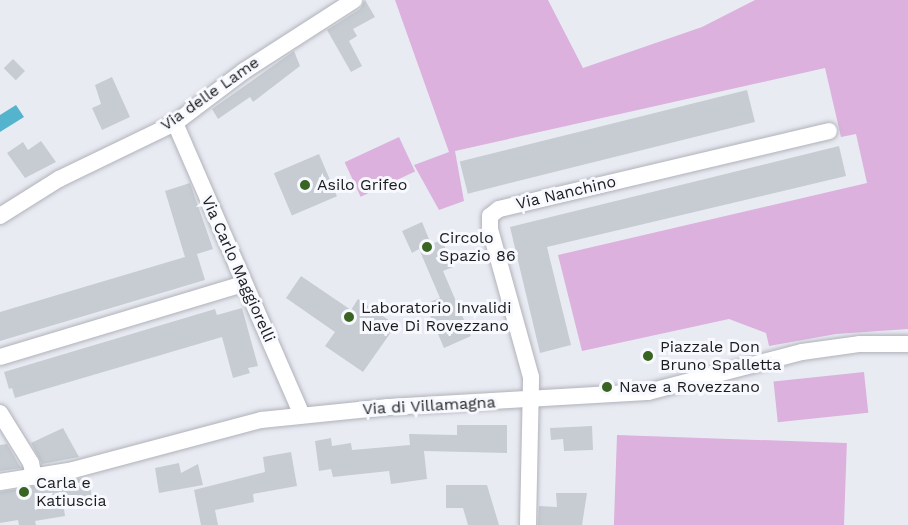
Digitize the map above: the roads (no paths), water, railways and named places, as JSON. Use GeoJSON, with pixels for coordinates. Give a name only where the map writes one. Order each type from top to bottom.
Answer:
{"type":"FeatureCollection","features":[{"type":"Feature","properties":{"kind":"street","name":"Via delle Lame"},"geometry":{"type":"LineString","coordinates":[[0,216],[59,179],[175,123],[244,71],[354,0]]}},
{"type":"Feature","properties":{"kind":"street","name":"Via Carlo Maggiorelli"},"geometry":{"type":"LineString","coordinates":[[175,123],[243,284],[302,415]]}},
{"type":"Feature","properties":{"kind":"street","name":"Via Nanchino"},"geometry":{"type":"LineString","coordinates":[[530,401],[531,377],[489,223],[494,212],[829,131]]}},
{"type":"Feature","properties":{"kind":"street"},"geometry":{"type":"LineString","coordinates":[[0,357],[243,284]]}},
{"type":"Feature","properties":{"kind":"street","name":"Via di Villamagna"},"geometry":{"type":"LineString","coordinates":[[0,482],[34,477],[247,423],[302,415],[451,402],[530,401],[648,392],[793,354],[860,344],[908,346]]}},
{"type":"Feature","properties":{"kind":"street"},"geometry":{"type":"LineString","coordinates":[[528,525],[530,401]]}},
{"type":"Feature","properties":{"kind":"street"},"geometry":{"type":"LineString","coordinates":[[0,413],[31,463],[34,477]]}},
{"type":"Feature","properties":{"kind":"water"},"geometry":{"type":"Polygon","coordinates":[[[16,105],[24,117],[0,132],[0,115],[16,105]]]}},
{"type":"Feature","properties":{"kind":"place","name":"Asilo Grifeo"},"geometry":{"type":"Point","coordinates":[305,185]}},
{"type":"Feature","properties":{"kind":"place","name":"Circolo Spazio 86"},"geometry":{"type":"Point","coordinates":[427,247]}},
{"type":"Feature","properties":{"kind":"place","name":"Laboratorio Invalidi Nave Di Rovezzano"},"geometry":{"type":"Point","coordinates":[349,317]}},
{"type":"Feature","properties":{"kind":"place","name":"Piazzale Don Bruno Spalletta"},"geometry":{"type":"Point","coordinates":[648,356]}},
{"type":"Feature","properties":{"kind":"place","name":"Nave a Rovezzano"},"geometry":{"type":"Point","coordinates":[607,387]}},
{"type":"Feature","properties":{"kind":"place","name":"Carla e Katiuscia"},"geometry":{"type":"Point","coordinates":[24,492]}}]}
